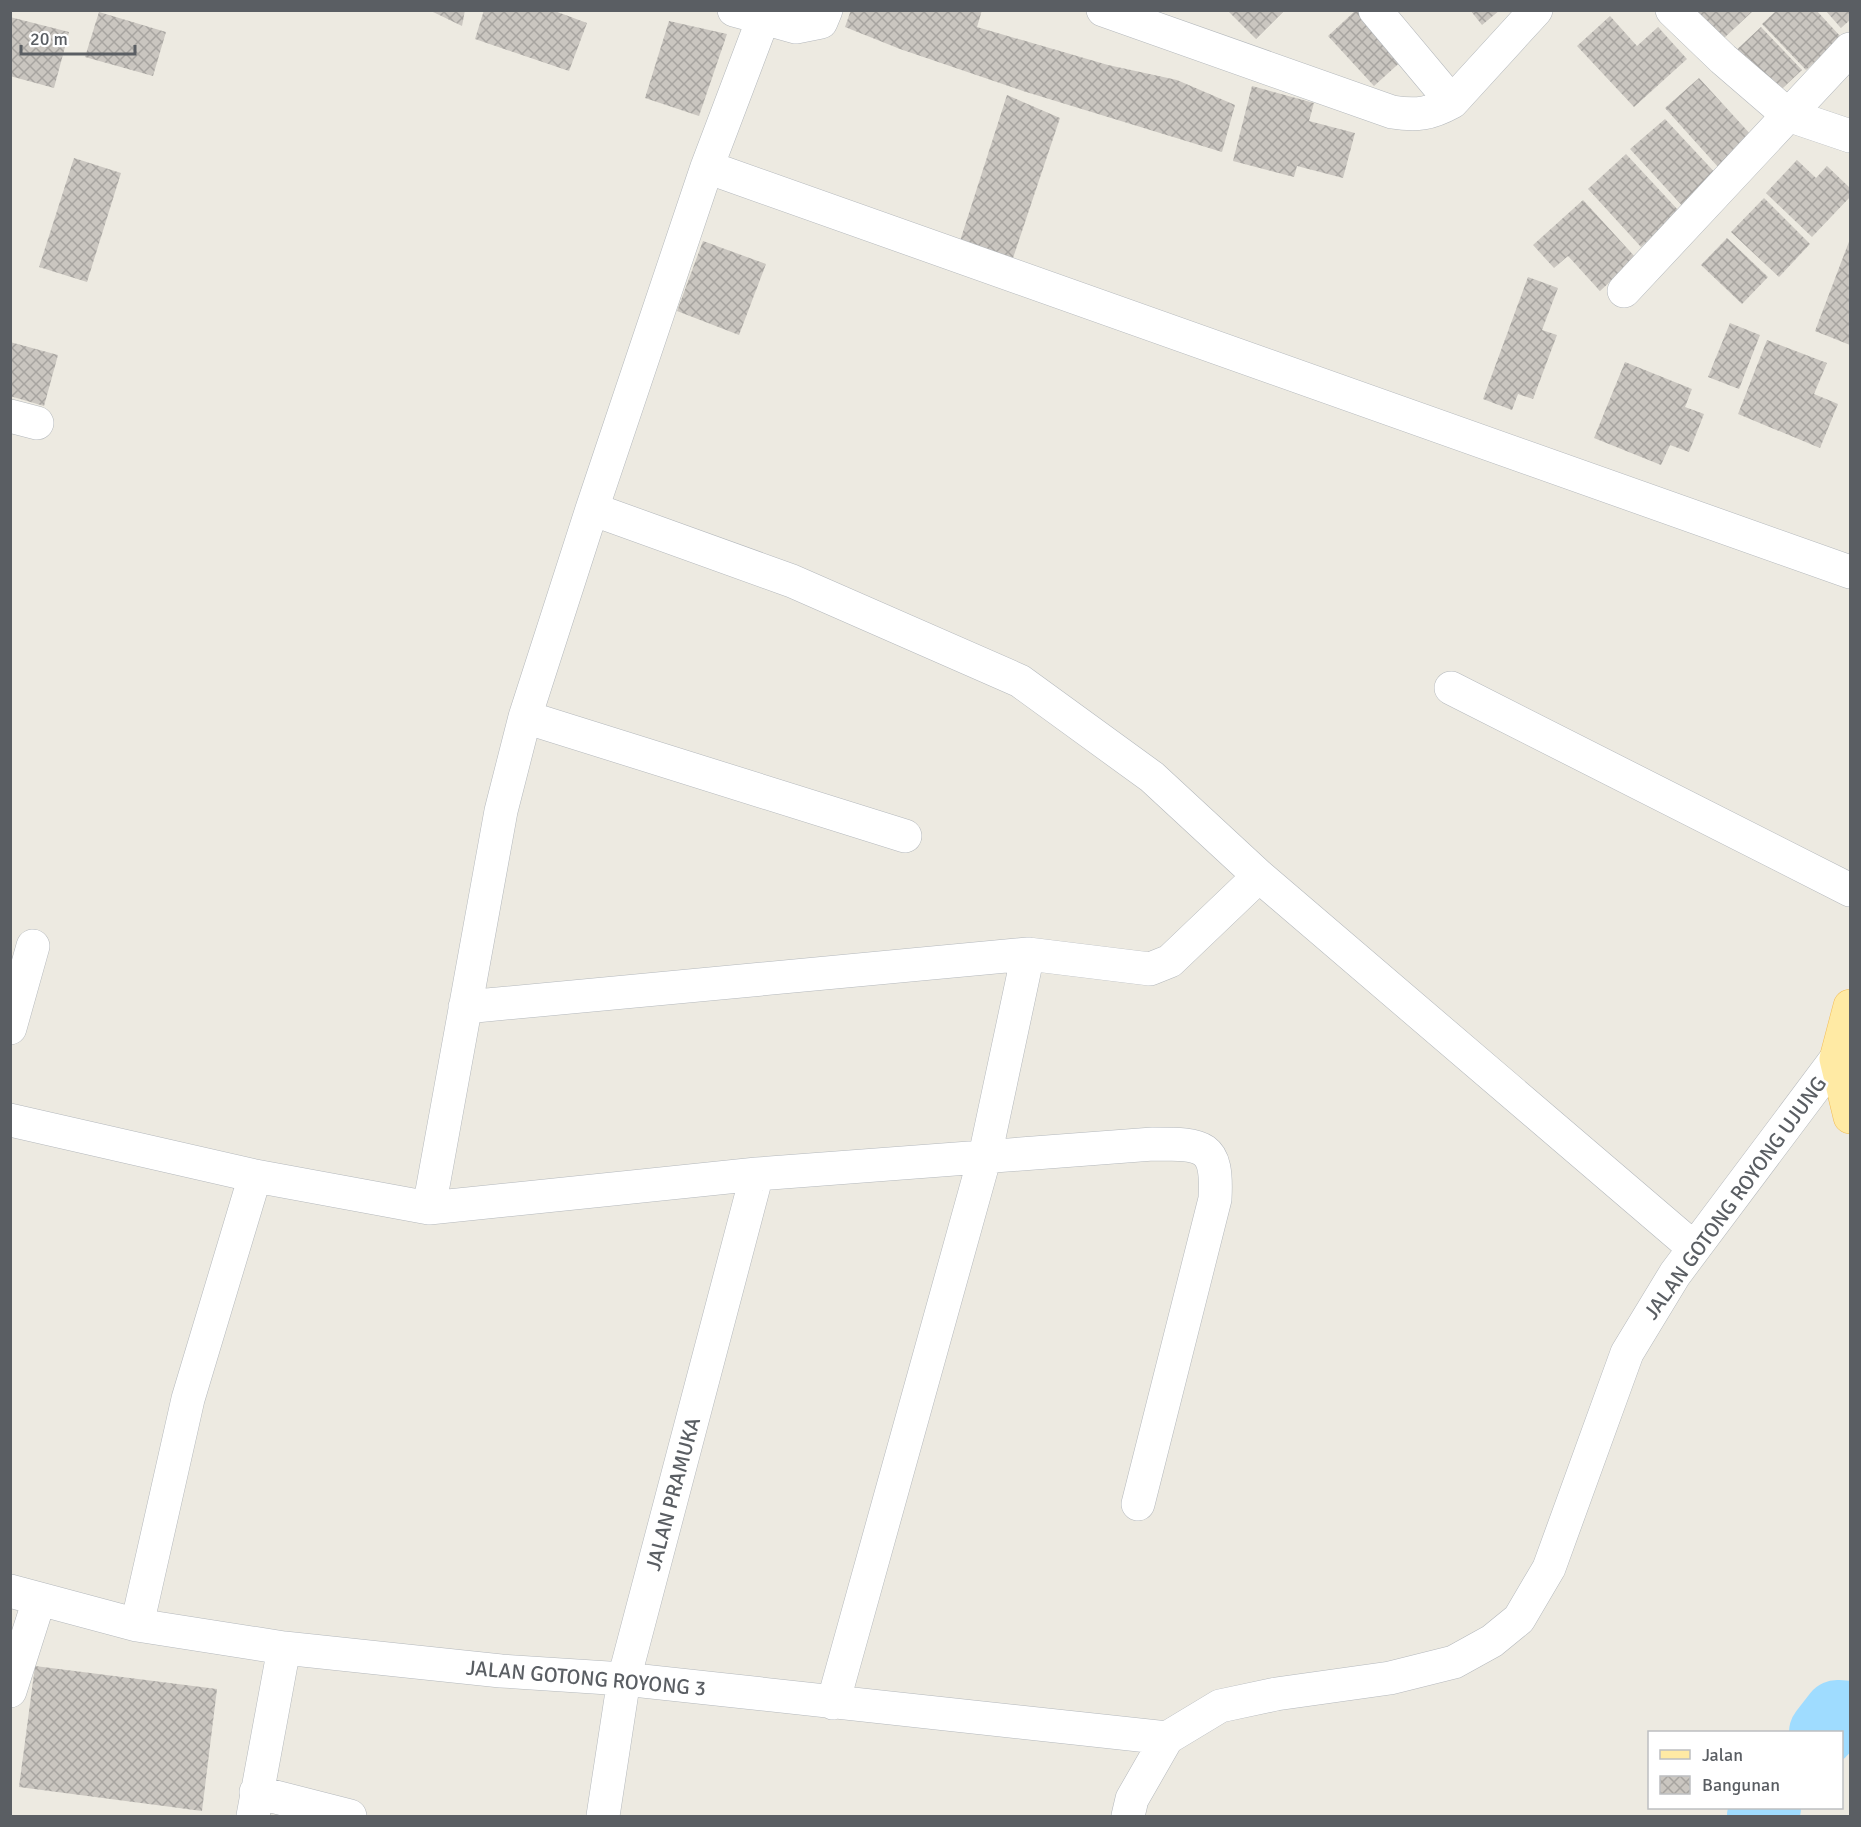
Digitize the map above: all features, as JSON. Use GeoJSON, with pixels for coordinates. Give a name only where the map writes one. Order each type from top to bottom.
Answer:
{"type":"FeatureCollection","features":[{"type":"Feature","properties":{"kind":"main road"},"geometry":{"type":"LineString","coordinates":[[1851,1006],[1836,1059],[1851,1117]]}},
{"type":"Feature","properties":{"kind":"street"},"geometry":{"type":"LineString","coordinates":[[429,1208],[501,811],[525,717],[592,508],[707,167],[748,15],[796,27],[821,22],[826,10]]}},
{"type":"Feature","properties":{"kind":"street"},"geometry":{"type":"LineString","coordinates":[[1103,10],[1392,112],[1420,115],[1432,113],[1452,102],[1536,10]]}},
{"type":"Feature","properties":{"kind":"street"},"geometry":{"type":"LineString","coordinates":[[1375,10],[1452,102]]}},
{"type":"Feature","properties":{"kind":"street"},"geometry":{"type":"LineString","coordinates":[[1672,10],[1723,59],[1788,115],[1851,136]]}},
{"type":"Feature","properties":{"kind":"street"},"geometry":{"type":"LineString","coordinates":[[1624,291],[1851,49]]}},
{"type":"Feature","properties":{"kind":"street"},"geometry":{"type":"LineString","coordinates":[[707,167],[1851,572]]}},
{"type":"Feature","properties":{"kind":"street"},"geometry":{"type":"LineString","coordinates":[[592,508],[792,581],[1020,681],[1152,777],[1259,876],[1694,1248]]}},
{"type":"Feature","properties":{"kind":"street"},"geometry":{"type":"LineString","coordinates":[[1451,688],[1851,890]]}},
{"type":"Feature","properties":{"kind":"street"},"geometry":{"type":"LineString","coordinates":[[525,717],[905,836]]}},
{"type":"Feature","properties":{"kind":"street"},"geometry":{"type":"LineString","coordinates":[[465,1007],[1028,954],[1149,969],[1170,961],[1259,876]]}},
{"type":"Feature","properties":{"kind":"street"},"geometry":{"type":"LineString","coordinates":[[10,1028],[33,946]]}},
{"type":"Feature","properties":{"kind":"street"},"geometry":{"type":"LineString","coordinates":[[833,1703],[985,1156],[1028,954]]}},
{"type":"Feature","properties":{"kind":"street","name":"JALAN GOTONG ROYONG UJUNG"},"geometry":{"type":"LineString","coordinates":[[1167,1738],[1220,1706],[1276,1694],[1390,1678],[1454,1662],[1492,1641],[1519,1619],[1549,1568],[1627,1353],[1694,1248],[1836,1059]]}},
{"type":"Feature","properties":{"kind":"street"},"geometry":{"type":"LineString","coordinates":[[10,1120],[255,1176],[429,1208],[757,1174],[1153,1144],[1189,1144],[1204,1150],[1214,1161],[1215,1199],[1138,1504]]}},
{"type":"Feature","properties":{"kind":"street","name":"JALAN PRAMUKA"},"geometry":{"type":"LineString","coordinates":[[603,1816],[624,1679],[757,1174]]}},
{"type":"Feature","properties":{"kind":"street"},"geometry":{"type":"LineString","coordinates":[[137,1625],[188,1399],[255,1176]]}},
{"type":"Feature","properties":{"kind":"street"},"geometry":{"type":"LineString","coordinates":[[10,1691],[25,1596]]}},
{"type":"Feature","properties":{"kind":"street","name":"JALAN GOTONG ROYONG 3"},"geometry":{"type":"LineString","coordinates":[[25,1596],[137,1625],[284,1648],[501,1671],[624,1679],[1167,1738]]}},
{"type":"Feature","properties":{"kind":"street"},"geometry":{"type":"LineString","coordinates":[[284,1648],[254,1804],[350,1816]]}},
{"type":"Feature","properties":{"kind":"street"},"geometry":{"type":"LineString","coordinates":[[1128,1816],[1132,1799],[1167,1738]]}},
{"type":"Feature","properties":{"kind":"building"},"geometry":{"type":"Polygon","coordinates":[[[429,10],[465,10],[462,26],[429,10]]]}},
{"type":"Feature","properties":{"kind":"building"},"geometry":{"type":"Polygon","coordinates":[[[484,10],[552,10],[587,23],[569,71],[475,39],[484,10]]]}},
{"type":"Feature","properties":{"kind":"building"},"geometry":{"type":"Polygon","coordinates":[[[851,10],[982,10],[977,27],[1108,65],[1177,80],[1235,105],[1222,152],[1023,91],[900,49],[845,27],[851,10]]]}},
{"type":"Feature","properties":{"kind":"building"},"geometry":{"type":"Polygon","coordinates":[[[1227,10],[1285,10],[1256,39],[1227,10]]]}},
{"type":"Feature","properties":{"kind":"building"},"geometry":{"type":"Polygon","coordinates":[[[1356,10],[1364,10],[1406,57],[1374,86],[1328,36],[1356,10]]]}},
{"type":"Feature","properties":{"kind":"building"},"geometry":{"type":"Polygon","coordinates":[[[1470,10],[1500,10],[1482,25],[1470,10]]]}},
{"type":"Feature","properties":{"kind":"building"},"geometry":{"type":"Polygon","coordinates":[[[1696,10],[1754,10],[1723,39],[1696,10]]]}},
{"type":"Feature","properties":{"kind":"building"},"geometry":{"type":"Polygon","coordinates":[[[1777,10],[1816,10],[1841,37],[1806,70],[1762,24],[1777,10]]]}},
{"type":"Feature","properties":{"kind":"building"},"geometry":{"type":"Polygon","coordinates":[[[1825,10],[1850,10],[1850,20],[1841,28],[1825,10]]]}},
{"type":"Feature","properties":{"kind":"building"},"geometry":{"type":"Polygon","coordinates":[[[99,12],[166,32],[153,76],[85,57],[99,12]]]}},
{"type":"Feature","properties":{"kind":"building"},"geometry":{"type":"Polygon","coordinates":[[[1610,16],[1637,46],[1658,27],[1687,59],[1634,107],[1577,46],[1610,16]]]}},
{"type":"Feature","properties":{"kind":"building"},"geometry":{"type":"Polygon","coordinates":[[[10,17],[69,32],[54,88],[10,76],[10,17]]]}},
{"type":"Feature","properties":{"kind":"building"},"geometry":{"type":"Polygon","coordinates":[[[669,21],[727,34],[699,116],[645,98],[669,21]]]}},
{"type":"Feature","properties":{"kind":"building"},"geometry":{"type":"Polygon","coordinates":[[[1761,27],[1802,70],[1772,98],[1731,55],[1761,27]]]}},
{"type":"Feature","properties":{"kind":"building"},"geometry":{"type":"Polygon","coordinates":[[[1699,78],[1753,137],[1719,168],[1665,108],[1699,78]]]}},
{"type":"Feature","properties":{"kind":"building"},"geometry":{"type":"Polygon","coordinates":[[[1252,86],[1314,103],[1309,121],[1355,133],[1343,178],[1297,166],[1294,177],[1233,161],[1252,86]]]}},
{"type":"Feature","properties":{"kind":"building"},"geometry":{"type":"Polygon","coordinates":[[[1007,95],[1060,118],[1011,264],[960,241],[1007,95]]]}},
{"type":"Feature","properties":{"kind":"building"},"geometry":{"type":"Polygon","coordinates":[[[1665,119],[1721,179],[1687,211],[1630,149],[1665,119]]]}},
{"type":"Feature","properties":{"kind":"building"},"geometry":{"type":"Polygon","coordinates":[[[1626,154],[1679,211],[1641,247],[1588,189],[1626,154]]]}},
{"type":"Feature","properties":{"kind":"building"},"geometry":{"type":"Polygon","coordinates":[[[74,158],[121,173],[87,282],[39,267],[74,158]]]}},
{"type":"Feature","properties":{"kind":"building"},"geometry":{"type":"Polygon","coordinates":[[[1797,160],[1816,178],[1827,166],[1850,188],[1850,197],[1812,237],[1766,193],[1797,160]]]}},
{"type":"Feature","properties":{"kind":"building"},"geometry":{"type":"Polygon","coordinates":[[[1764,198],[1810,244],[1779,277],[1731,232],[1764,198]]]}},
{"type":"Feature","properties":{"kind":"building"},"geometry":{"type":"Polygon","coordinates":[[[1583,200],[1636,258],[1600,291],[1568,256],[1554,268],[1533,245],[1583,200]]]}},
{"type":"Feature","properties":{"kind":"building"},"geometry":{"type":"Polygon","coordinates":[[[1727,238],[1768,277],[1742,304],[1701,265],[1727,238]]]}},
{"type":"Feature","properties":{"kind":"building"},"geometry":{"type":"Polygon","coordinates":[[[1850,239],[1850,345],[1815,331],[1850,239]]]}},
{"type":"Feature","properties":{"kind":"building"},"geometry":{"type":"Polygon","coordinates":[[[703,241],[766,264],[739,335],[677,311],[703,241]]]}},
{"type":"Feature","properties":{"kind":"building"},"geometry":{"type":"Polygon","coordinates":[[[1528,277],[1558,288],[1542,330],[1557,335],[1533,399],[1518,394],[1512,410],[1483,399],[1528,277]]]}},
{"type":"Feature","properties":{"kind":"building"},"geometry":{"type":"Polygon","coordinates":[[[1730,323],[1760,335],[1739,389],[1708,377],[1730,323]]]}},
{"type":"Feature","properties":{"kind":"building"},"geometry":{"type":"Polygon","coordinates":[[[1767,340],[1827,363],[1814,394],[1838,404],[1820,448],[1738,414],[1767,340]]]}},
{"type":"Feature","properties":{"kind":"building"},"geometry":{"type":"Polygon","coordinates":[[[10,342],[58,355],[44,406],[10,396],[10,342]]]}},
{"type":"Feature","properties":{"kind":"building"},"geometry":{"type":"Polygon","coordinates":[[[1625,362],[1692,389],[1685,407],[1704,414],[1689,452],[1670,445],[1661,465],[1594,438],[1625,362]]]}},
{"type":"Feature","properties":{"kind":"building"},"geometry":{"type":"Polygon","coordinates":[[[35,1666],[217,1689],[202,1811],[19,1787],[35,1666]]]}},
{"type":"Feature","properties":{"kind":"waterway"},"geometry":{"type":"LineString","coordinates":[[1824,1731],[1837,1714],[1850,1715]]}},
{"type":"Feature","properties":{"kind":"waterway"},"geometry":{"type":"LineString","coordinates":[[1761,1816],[1766,1809]]}}]}
